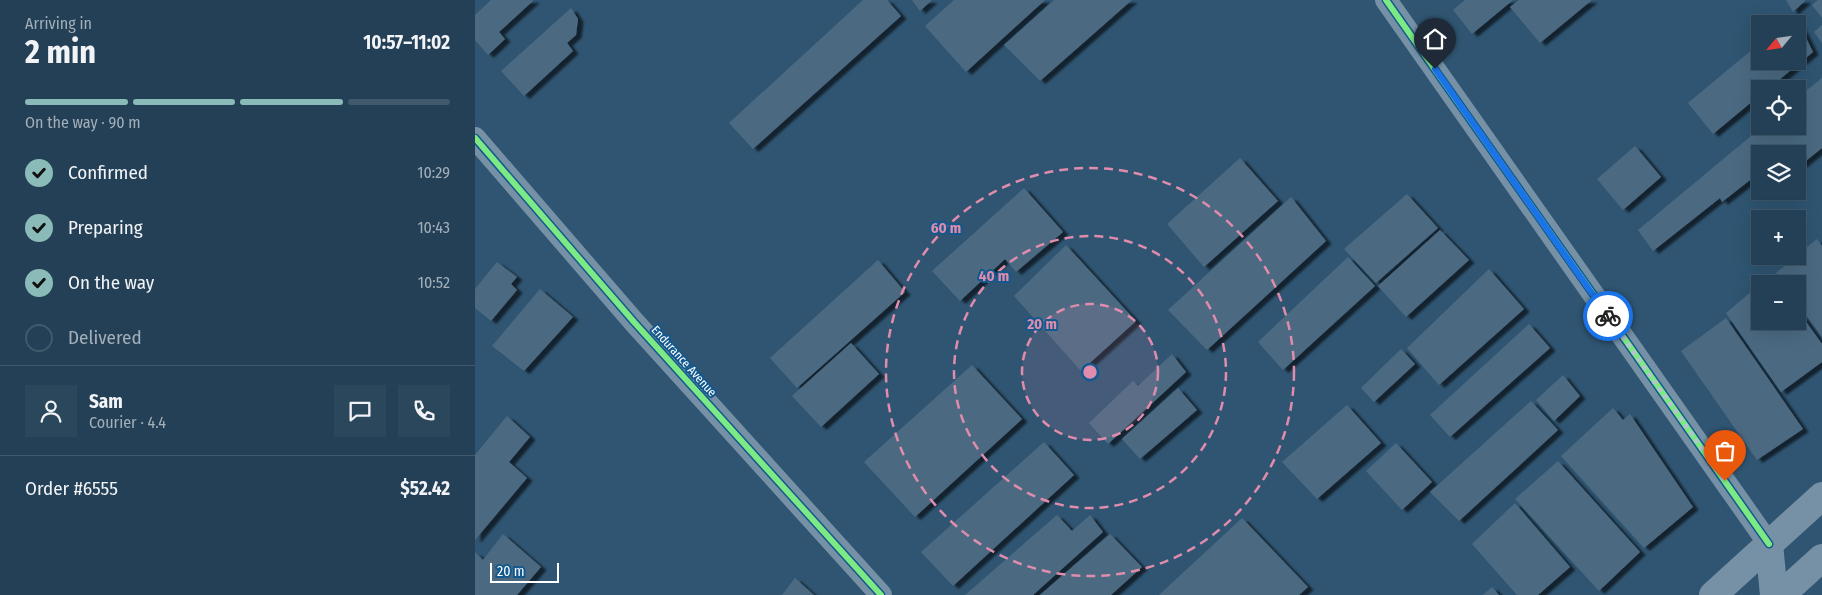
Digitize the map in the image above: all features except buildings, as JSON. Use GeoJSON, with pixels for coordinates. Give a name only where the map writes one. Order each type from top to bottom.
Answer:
{"type":"FeatureCollection","features":[{"type":"Feature","properties":{"kind":"main road"},"geometry":{"type":"LineString","coordinates":[[1713,595],[1822,496]]}},
{"type":"Feature","properties":{"kind":"main road"},"geometry":{"type":"LineString","coordinates":[[1769,544],[1774,595]]}},
{"type":"Feature","properties":{"kind":"main road"},"geometry":{"type":"LineString","coordinates":[[1781,595],[1822,558]]}},
{"type":"Feature","properties":{"kind":"street"},"geometry":{"type":"LineString","coordinates":[[1386,0],[1769,544]]}},
{"type":"Feature","properties":{"kind":"street","name":"Endurance Avenue"},"geometry":{"type":"LineString","coordinates":[[475,138],[640,328],[881,595]]}},
{"type":"Feature","properties":{"kind":"cycle path"},"geometry":{"type":"LineString","coordinates":[[1386,0],[1769,544]]}},
{"type":"Feature","properties":{"kind":"cycle path"},"geometry":{"type":"LineString","coordinates":[[475,138],[634,322],[881,595]]}},
{"type":"Feature","properties":{"kind":"way so far"},"geometry":{"type":"LineString","coordinates":[[1608,316],[1725,481]]}},
{"type":"Feature","properties":{"kind":"route"},"geometry":{"type":"LineString","coordinates":[[1435,69],[1608,316]]}}]}
